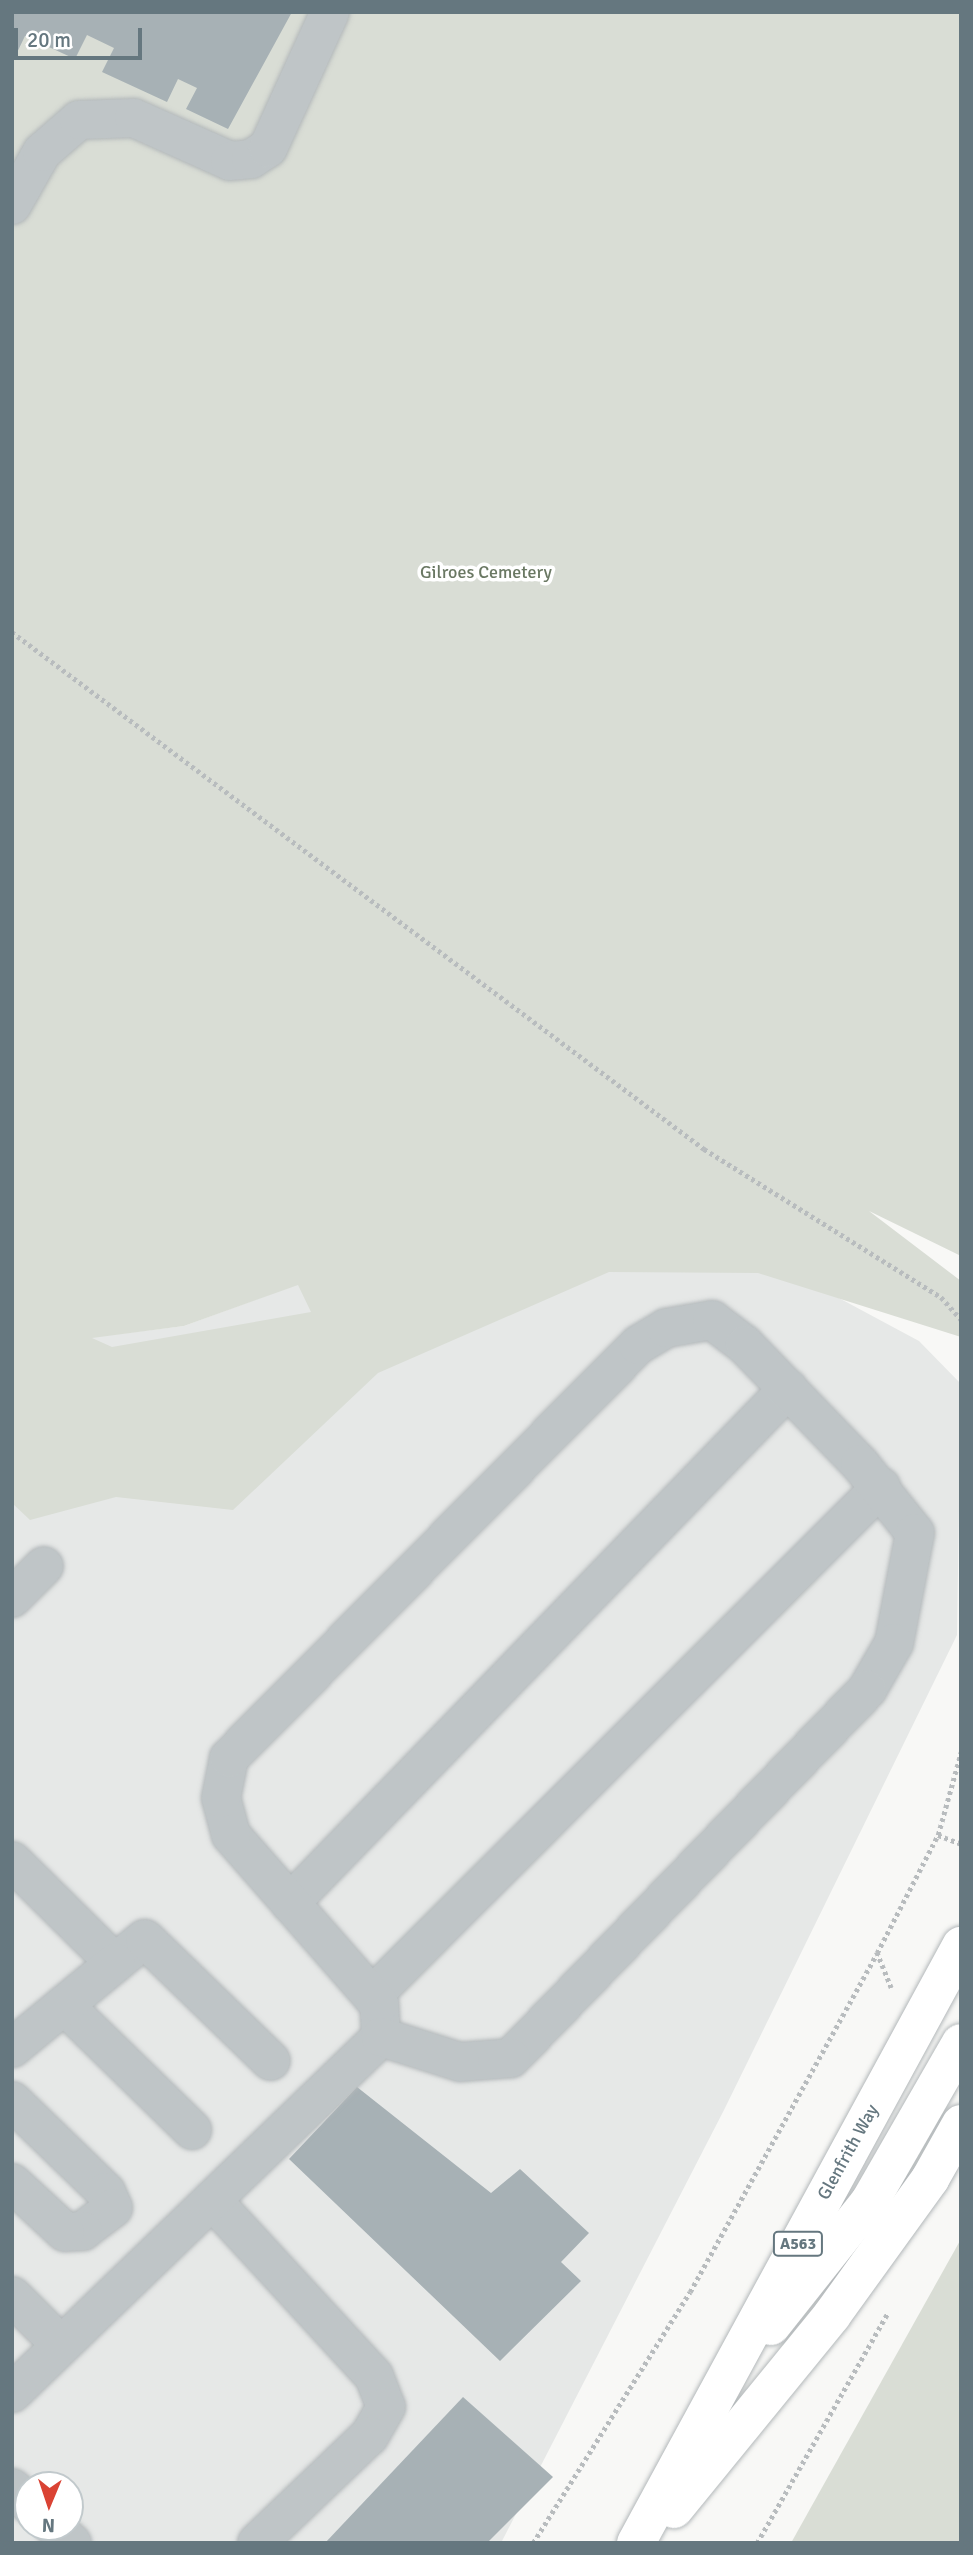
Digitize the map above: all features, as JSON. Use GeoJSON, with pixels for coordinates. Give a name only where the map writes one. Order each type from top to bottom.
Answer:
{"type":"FeatureCollection","features":[{"type":"Feature","properties":{"kind":"highway","name":"Glenfrith Way"},"geometry":{"type":"LineString","coordinates":[[636,2543],[961,1946]]}},
{"type":"Feature","properties":{"kind":"highway"},"geometry":{"type":"LineString","coordinates":[[718,2390],[870,2202],[961,2043]]}},
{"type":"Feature","properties":{"kind":"highway"},"geometry":{"type":"LineString","coordinates":[[646,2543],[832,2315],[930,2179],[961,2124]]}},
{"type":"Feature","properties":{"kind":"lane"},"geometry":{"type":"LineString","coordinates":[[17,187],[42,152],[79,120],[134,117],[230,161],[251,159],[268,148],[330,12]]}},
{"type":"Feature","properties":{"kind":"lane"},"geometry":{"type":"LineString","coordinates":[[12,2393],[381,2037],[379,2004],[231,1835],[221,1798],[229,1758],[638,1345],[666,1328],[712,1320],[788,1389],[881,1487],[915,1533],[894,1643],[867,1690],[512,2058],[460,2062],[381,2037]]}},
{"type":"Feature","properties":{"kind":"lane"},"geometry":{"type":"LineString","coordinates":[[290,1903],[788,1389]]}},
{"type":"Feature","properties":{"kind":"lane"},"geometry":{"type":"LineString","coordinates":[[372,1996],[881,1487]]}},
{"type":"Feature","properties":{"kind":"lane"},"geometry":{"type":"LineString","coordinates":[[12,1598],[44,1566]]}},
{"type":"Feature","properties":{"kind":"lane"},"geometry":{"type":"LineString","coordinates":[[12,1861],[115,1963]]}},
{"type":"Feature","properties":{"kind":"lane"},"geometry":{"type":"LineString","coordinates":[[12,2048],[145,1939],[271,2062]]}},
{"type":"Feature","properties":{"kind":"lane"},"geometry":{"type":"LineString","coordinates":[[64,2005],[192,2130]]}},
{"type":"Feature","properties":{"kind":"lane"},"geometry":{"type":"LineString","coordinates":[[12,2101],[106,2192],[113,2208],[83,2231],[65,2232],[12,2183]]}},
{"type":"Feature","properties":{"kind":"lane"},"geometry":{"type":"LineString","coordinates":[[212,2200],[374,2375],[386,2407],[369,2436],[257,2543]]}},
{"type":"Feature","properties":{"kind":"lane"},"geometry":{"type":"LineString","coordinates":[[12,2296],[61,2346]]}},
{"type":"Feature","properties":{"kind":"path"},"geometry":{"type":"LineString","coordinates":[[12,632],[704,1149],[941,1297],[961,1319]]}},
{"type":"Feature","properties":{"kind":"path"},"geometry":{"type":"LineString","coordinates":[[533,2543],[690,2292],[877,1953],[938,1835],[961,1752]]}},
{"type":"Feature","properties":{"kind":"path"},"geometry":{"type":"LineString","coordinates":[[938,1835],[961,1844]]}},
{"type":"Feature","properties":{"kind":"path"},"geometry":{"type":"LineString","coordinates":[[877,1953],[910,2038]]}},
{"type":"Feature","properties":{"kind":"path"},"geometry":{"type":"LineString","coordinates":[[757,2543],[894,2302]]}},
{"type":"Feature","properties":{"kind":"shaded area"},"geometry":{"type":"Polygon","coordinates":[[[604,1172],[919,1341],[961,1384],[957,1635],[724,2110],[501,2543],[12,2543],[12,1347],[184,1326],[604,1172]]]}},
{"type":"Feature","properties":{"kind":"green space","name":"Gilroes Cemetery"},"geometry":{"type":"Polygon","coordinates":[[[12,12],[961,12],[961,1256],[869,1211],[961,1281],[961,1337],[758,1273],[609,1272],[378,1373],[233,1510],[116,1497],[30,1520],[12,1503],[12,12]],[[298,1285],[184,1326],[92,1338],[112,1347],[311,1312],[298,1285]]]}},
{"type":"Feature","properties":{"kind":"green space"},"geometry":{"type":"Polygon","coordinates":[[[961,2239],[961,2543],[791,2543],[961,2239]]]}},
{"type":"Feature","properties":{"kind":"building"},"geometry":{"type":"Polygon","coordinates":[[[12,12],[292,12],[228,129],[186,109],[197,88],[178,79],[167,102],[102,72],[114,48],[87,35],[75,59],[25,36],[12,63],[12,12]]]}},
{"type":"Feature","properties":{"kind":"building"},"geometry":{"type":"Polygon","coordinates":[[[357,2087],[491,2193],[520,2169],[589,2233],[561,2262],[581,2281],[500,2361],[289,2159],[357,2087]]]}},
{"type":"Feature","properties":{"kind":"building"},"geometry":{"type":"Polygon","coordinates":[[[463,2397],[553,2477],[487,2543],[325,2543],[463,2397]]]}}]}
